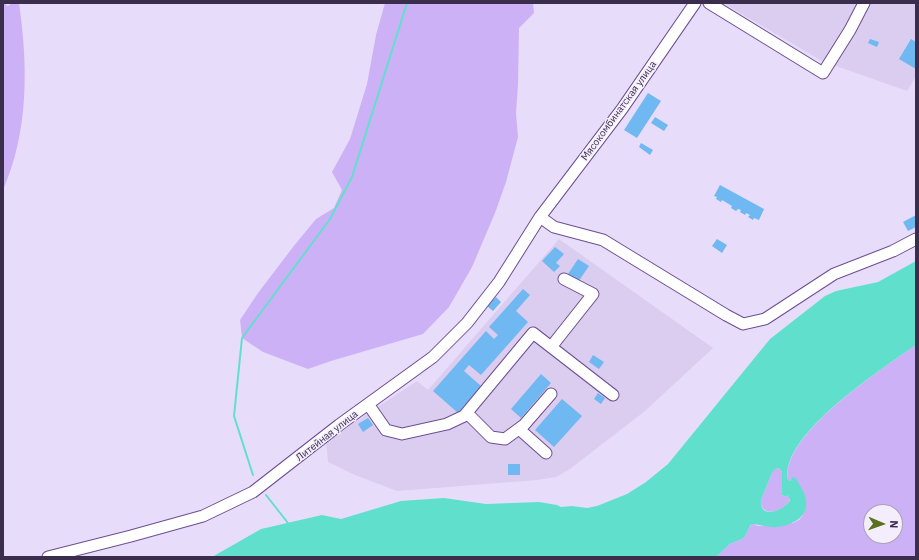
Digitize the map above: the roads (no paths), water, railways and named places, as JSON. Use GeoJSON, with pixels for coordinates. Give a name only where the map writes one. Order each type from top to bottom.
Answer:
{"type":"FeatureCollection","features":[{"type":"Feature","properties":{"kind":"street","name":"Мясокомбинатская улица"},"geometry":{"type":"LineString","coordinates":[[540,217],[622,109],[695,3]]}},
{"type":"Feature","properties":{"kind":"street"},"geometry":{"type":"LineString","coordinates":[[709,3],[823,73],[850,30],[864,3]]}},
{"type":"Feature","properties":{"kind":"street"},"geometry":{"type":"LineString","coordinates":[[540,217],[554,227],[603,240],[743,324],[765,319],[834,274],[894,251],[916,239]]}},
{"type":"Feature","properties":{"kind":"street","name":"Литейная улица"},"geometry":{"type":"LineString","coordinates":[[48,557],[203,516],[253,492],[368,404],[433,357],[466,323],[499,282],[540,217]]}},
{"type":"Feature","properties":{"kind":"street"},"geometry":{"type":"LineString","coordinates":[[551,347],[593,294],[564,279]]}},
{"type":"Feature","properties":{"kind":"street"},"geometry":{"type":"LineString","coordinates":[[368,404],[386,430],[402,434],[448,424],[467,413],[533,333],[613,396]]}},
{"type":"Feature","properties":{"kind":"street"},"geometry":{"type":"LineString","coordinates":[[467,413],[491,437],[505,439],[519,430],[551,394]]}},
{"type":"Feature","properties":{"kind":"street"},"geometry":{"type":"LineString","coordinates":[[519,430],[546,453]]}},
{"type":"Feature","properties":{"kind":"waterway"},"geometry":{"type":"LineString","coordinates":[[253,475],[234,416],[242,338],[330,219],[352,177],[407,3]]}},
{"type":"Feature","properties":{"kind":"waterway"},"geometry":{"type":"LineString","coordinates":[[266,495],[288,523]]}}]}
